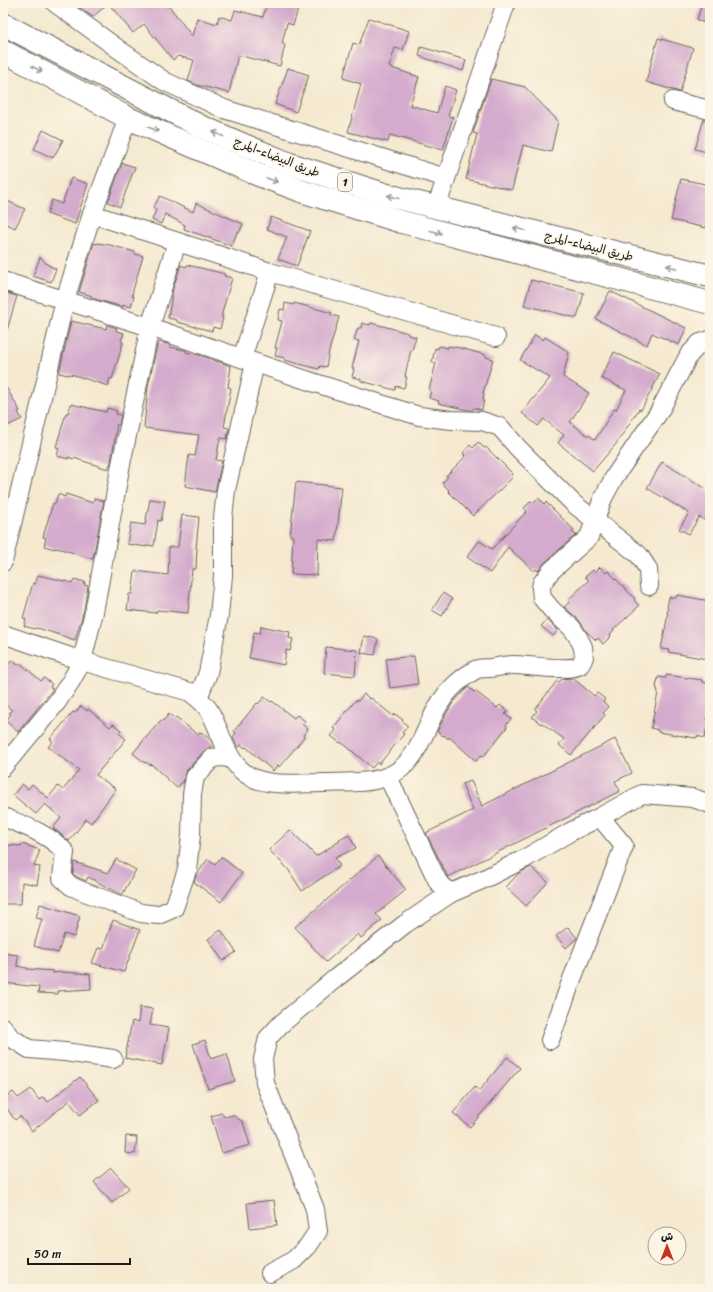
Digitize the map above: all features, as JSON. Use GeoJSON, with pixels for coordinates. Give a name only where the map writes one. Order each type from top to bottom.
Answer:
{"type":"FeatureCollection","features":[{"type":"Feature","properties":{"kind":"highway","name":"طريق البيضاء-المرج"},"geometry":{"type":"LineString","coordinates":[[3,24],[198,125],[290,164],[338,180],[436,208],[710,276]]}},
{"type":"Feature","properties":{"kind":"highway","name":"طريق البيضاء-المرج"},"geometry":{"type":"LineString","coordinates":[[3,50],[128,118],[256,174],[353,208],[409,224],[710,303]]}},
{"type":"Feature","properties":{"kind":"street"},"geometry":{"type":"LineString","coordinates":[[55,3],[164,81],[224,109],[446,178]]}},
{"type":"Feature","properties":{"kind":"street"},"geometry":{"type":"LineString","coordinates":[[436,208],[506,3]]}},
{"type":"Feature","properties":{"kind":"street"},"geometry":{"type":"LineString","coordinates":[[673,101],[710,110]]}},
{"type":"Feature","properties":{"kind":"street"},"geometry":{"type":"LineString","coordinates":[[3,562],[65,300],[92,214],[128,118]]}},
{"type":"Feature","properties":{"kind":"street"},"geometry":{"type":"LineString","coordinates":[[92,214],[270,272],[496,337]]}},
{"type":"Feature","properties":{"kind":"street"},"geometry":{"type":"LineString","coordinates":[[3,767],[57,702],[82,661],[94,612],[120,469],[150,327],[177,242]]}},
{"type":"Feature","properties":{"kind":"street"},"geometry":{"type":"LineString","coordinates":[[198,698],[208,674],[219,615],[223,576],[223,518],[226,490],[249,361],[270,272]]}},
{"type":"Feature","properties":{"kind":"street"},"geometry":{"type":"LineString","coordinates":[[3,282],[150,327],[419,416],[452,420],[482,421],[500,427],[518,448],[574,504],[639,555],[648,569],[649,586]]}},
{"type":"Feature","properties":{"kind":"street"},"geometry":{"type":"LineString","coordinates":[[3,634],[82,661],[190,692],[198,698],[211,713],[230,758],[238,768],[251,777],[269,782],[285,783],[364,782],[388,777],[400,769],[416,753],[440,703],[450,690],[460,680],[476,669],[512,665],[562,668],[575,667],[580,664],[584,657],[583,648],[578,637],[572,628],[542,598],[542,583],[551,571],[589,537],[603,498],[615,476],[659,412],[689,355],[700,343],[710,340]]}},
{"type":"Feature","properties":{"kind":"street"},"geometry":{"type":"LineString","coordinates":[[3,817],[34,830],[58,844],[65,852],[62,878],[71,886],[142,912],[158,915],[174,908],[187,870],[191,835],[192,794],[195,777],[212,758],[230,758]]}},
{"type":"Feature","properties":{"kind":"street"},"geometry":{"type":"LineString","coordinates":[[388,777],[438,882],[451,893]]}},
{"type":"Feature","properties":{"kind":"street"},"geometry":{"type":"LineString","coordinates":[[270,1272],[294,1260],[308,1246],[318,1231],[315,1209],[265,1083],[263,1058],[268,1038],[281,1024],[336,978],[405,924],[451,893],[484,879],[517,862],[642,794],[693,798],[710,804]]}},
{"type":"Feature","properties":{"kind":"street"},"geometry":{"type":"LineString","coordinates":[[550,1040],[624,846],[600,817]]}},
{"type":"Feature","properties":{"kind":"street"},"geometry":{"type":"LineString","coordinates":[[3,1027],[10,1037],[29,1049],[65,1052],[113,1059]]}},
{"type":"Feature","properties":{"kind":"building"},"geometry":{"type":"Polygon","coordinates":[[[73,3],[108,3],[93,17],[73,3]]]}},
{"type":"Feature","properties":{"kind":"building"},"geometry":{"type":"Polygon","coordinates":[[[108,3],[164,3],[167,7],[169,6],[192,36],[197,18],[217,24],[219,16],[232,20],[235,10],[263,17],[267,3],[300,3],[293,25],[287,23],[282,43],[285,45],[280,66],[238,55],[229,93],[197,85],[188,81],[194,60],[178,56],[173,60],[144,24],[133,33],[108,3]]]}},
{"type":"Feature","properties":{"kind":"building"},"geometry":{"type":"Polygon","coordinates":[[[702,3],[710,3],[710,25],[697,20],[702,3]]]}},
{"type":"Feature","properties":{"kind":"building"},"geometry":{"type":"Polygon","coordinates":[[[369,18],[409,31],[403,50],[395,48],[389,67],[419,77],[410,105],[437,113],[445,86],[456,90],[448,116],[453,117],[443,150],[390,135],[388,142],[348,132],[361,84],[343,78],[353,43],[359,45],[369,18]]]}},
{"type":"Feature","properties":{"kind":"building"},"geometry":{"type":"Polygon","coordinates":[[[658,38],[693,48],[680,92],[646,82],[658,38]]]}},
{"type":"Feature","properties":{"kind":"building"},"geometry":{"type":"Polygon","coordinates":[[[421,47],[466,60],[463,71],[419,56],[421,47]]]}},
{"type":"Feature","properties":{"kind":"building"},"geometry":{"type":"Polygon","coordinates":[[[288,68],[309,75],[296,112],[275,104],[288,68]]]}},
{"type":"Feature","properties":{"kind":"building"},"geometry":{"type":"Polygon","coordinates":[[[491,79],[525,87],[558,121],[551,152],[523,145],[512,190],[466,179],[477,134],[473,133],[491,79]]]}},
{"type":"Feature","properties":{"kind":"building"},"geometry":{"type":"Polygon","coordinates":[[[704,119],[710,120],[710,153],[695,149],[704,119]]]}},
{"type":"Feature","properties":{"kind":"building"},"geometry":{"type":"Polygon","coordinates":[[[43,130],[63,140],[53,158],[34,149],[43,130]]]}},
{"type":"Feature","properties":{"kind":"building"},"geometry":{"type":"Polygon","coordinates":[[[122,163],[135,167],[120,207],[108,202],[122,163]]]}},
{"type":"Feature","properties":{"kind":"building"},"geometry":{"type":"Polygon","coordinates":[[[71,178],[88,184],[75,224],[47,214],[52,200],[62,204],[71,178]]]}},
{"type":"Feature","properties":{"kind":"building"},"geometry":{"type":"Polygon","coordinates":[[[681,179],[710,185],[710,213],[706,228],[671,220],[681,179]]]}},
{"type":"Feature","properties":{"kind":"building"},"geometry":{"type":"Polygon","coordinates":[[[160,196],[193,212],[196,203],[243,224],[239,233],[237,232],[232,246],[184,229],[185,225],[165,214],[161,224],[152,220],[156,210],[153,208],[160,196]]]}},
{"type":"Feature","properties":{"kind":"building"},"geometry":{"type":"Polygon","coordinates":[[[3,199],[25,209],[15,228],[3,222],[3,199]]]}},
{"type":"Feature","properties":{"kind":"building"},"geometry":{"type":"Polygon","coordinates":[[[271,217],[310,231],[297,266],[278,259],[287,237],[267,229],[271,217]]]}},
{"type":"Feature","properties":{"kind":"building"},"geometry":{"type":"Polygon","coordinates":[[[94,243],[110,245],[135,252],[135,254],[143,256],[133,290],[132,296],[134,296],[131,307],[123,305],[123,307],[91,298],[92,296],[79,292],[94,243]]]}},
{"type":"Feature","properties":{"kind":"building"},"geometry":{"type":"Polygon","coordinates":[[[40,257],[48,265],[56,269],[51,282],[33,276],[40,257]]]}},
{"type":"Feature","properties":{"kind":"building"},"geometry":{"type":"Polygon","coordinates":[[[181,265],[186,267],[187,265],[225,274],[224,276],[232,278],[222,313],[223,318],[220,329],[213,327],[212,331],[177,322],[177,320],[168,318],[173,288],[181,265]]]}},
{"type":"Feature","properties":{"kind":"building"},"geometry":{"type":"Polygon","coordinates":[[[531,280],[584,293],[577,318],[524,305],[531,280]]]}},
{"type":"Feature","properties":{"kind":"building"},"geometry":{"type":"Polygon","coordinates":[[[610,291],[686,328],[679,345],[652,333],[647,345],[596,319],[610,291]]]}},
{"type":"Feature","properties":{"kind":"building"},"geometry":{"type":"Polygon","coordinates":[[[3,292],[17,296],[7,330],[3,329],[3,292]]]}},
{"type":"Feature","properties":{"kind":"building"},"geometry":{"type":"Polygon","coordinates":[[[285,303],[294,305],[294,303],[306,306],[332,313],[331,315],[339,317],[326,367],[320,366],[319,369],[284,360],[285,358],[275,356],[277,348],[275,348],[282,321],[278,320],[280,309],[284,310],[285,303]]]}},
{"type":"Feature","properties":{"kind":"building"},"geometry":{"type":"Polygon","coordinates":[[[71,321],[106,329],[107,325],[117,328],[116,331],[124,333],[121,341],[123,342],[120,353],[112,379],[110,378],[108,386],[74,375],[59,373],[71,321]]]}},
{"type":"Feature","properties":{"kind":"building"},"geometry":{"type":"Polygon","coordinates":[[[362,323],[370,325],[371,323],[383,326],[408,333],[408,335],[416,337],[406,371],[405,377],[407,377],[404,388],[396,386],[395,390],[361,381],[361,379],[352,377],[354,369],[352,368],[359,341],[354,340],[358,328],[361,328],[362,323]]]}},
{"type":"Feature","properties":{"kind":"building"},"geometry":{"type":"Polygon","coordinates":[[[535,335],[543,340],[545,337],[569,352],[563,377],[589,393],[570,422],[595,440],[614,409],[616,410],[626,390],[601,378],[614,352],[660,374],[641,410],[639,409],[616,444],[593,471],[558,443],[564,435],[544,419],[538,426],[522,413],[550,378],[520,360],[535,335]]]}},
{"type":"Feature","properties":{"kind":"building"},"geometry":{"type":"Polygon","coordinates":[[[158,342],[168,344],[170,347],[186,350],[186,352],[231,366],[228,387],[231,388],[224,427],[229,428],[227,439],[220,438],[216,460],[222,461],[215,492],[185,486],[189,455],[195,456],[199,435],[144,428],[148,386],[158,342]]]}},
{"type":"Feature","properties":{"kind":"building"},"geometry":{"type":"Polygon","coordinates":[[[439,346],[460,348],[486,355],[486,357],[493,359],[483,393],[484,399],[482,410],[474,408],[473,410],[468,410],[438,403],[439,401],[429,398],[431,391],[429,390],[436,363],[432,362],[435,348],[438,349],[439,346]]]}},
{"type":"Feature","properties":{"kind":"building"},"geometry":{"type":"Polygon","coordinates":[[[3,382],[20,411],[18,412],[22,419],[3,428],[3,382]]]}},
{"type":"Feature","properties":{"kind":"building"},"geometry":{"type":"Polygon","coordinates":[[[71,404],[106,412],[107,408],[117,411],[116,414],[121,415],[119,425],[117,424],[111,462],[108,469],[74,458],[68,457],[68,459],[57,456],[59,448],[56,447],[66,413],[68,413],[71,404]]]}},
{"type":"Feature","properties":{"kind":"building"},"geometry":{"type":"Polygon","coordinates":[[[478,442],[484,448],[486,447],[513,474],[513,477],[473,516],[442,483],[448,477],[446,476],[466,456],[463,453],[470,445],[473,448],[478,442]]]}},
{"type":"Feature","properties":{"kind":"building"},"geometry":{"type":"Polygon","coordinates":[[[662,462],[710,491],[710,523],[699,517],[689,534],[679,529],[689,513],[647,488],[662,462]]]}},
{"type":"Feature","properties":{"kind":"building"},"geometry":{"type":"Polygon","coordinates":[[[296,482],[342,487],[336,541],[318,539],[317,575],[291,574],[293,536],[290,536],[296,482]]]}},
{"type":"Feature","properties":{"kind":"building"},"geometry":{"type":"Polygon","coordinates":[[[58,494],[65,497],[66,494],[93,503],[94,498],[104,501],[93,559],[61,549],[44,546],[46,538],[43,537],[53,503],[55,504],[58,494]]]}},
{"type":"Feature","properties":{"kind":"building"},"geometry":{"type":"Polygon","coordinates":[[[538,498],[545,504],[546,502],[574,530],[572,532],[576,535],[544,563],[538,571],[536,569],[534,571],[508,547],[490,573],[467,557],[479,541],[492,549],[527,511],[524,508],[531,501],[533,503],[538,498]]]}},
{"type":"Feature","properties":{"kind":"building"},"geometry":{"type":"Polygon","coordinates":[[[150,499],[165,501],[161,521],[158,520],[154,546],[147,545],[147,547],[127,544],[131,523],[145,525],[150,499]]]}},
{"type":"Feature","properties":{"kind":"building"},"geometry":{"type":"Polygon","coordinates":[[[182,515],[199,517],[196,548],[196,569],[192,569],[188,613],[157,610],[156,613],[127,610],[129,594],[132,594],[135,571],[168,575],[169,547],[178,547],[182,515]]]}},
{"type":"Feature","properties":{"kind":"building"},"geometry":{"type":"Polygon","coordinates":[[[600,567],[606,573],[608,571],[617,580],[635,599],[634,600],[639,606],[613,630],[614,631],[610,635],[611,636],[603,644],[598,638],[596,640],[587,632],[579,620],[564,607],[570,602],[568,600],[589,580],[585,577],[593,570],[595,572],[600,567]]]}},
{"type":"Feature","properties":{"kind":"building"},"geometry":{"type":"Polygon","coordinates":[[[38,575],[73,583],[74,579],[85,582],[84,585],[88,586],[84,610],[75,640],[41,629],[24,626],[26,619],[23,618],[33,583],[35,584],[38,575]]]}},
{"type":"Feature","properties":{"kind":"building"},"geometry":{"type":"Polygon","coordinates":[[[443,593],[452,599],[442,616],[432,610],[443,593]]]}},
{"type":"Feature","properties":{"kind":"building"},"geometry":{"type":"Polygon","coordinates":[[[677,595],[710,601],[710,657],[707,657],[707,659],[668,652],[669,650],[661,649],[668,614],[667,608],[669,597],[676,598],[677,595]]]}},
{"type":"Feature","properties":{"kind":"building"},"geometry":{"type":"Polygon","coordinates":[[[547,620],[558,630],[553,636],[541,626],[547,620]]]}},
{"type":"Feature","properties":{"kind":"building"},"geometry":{"type":"Polygon","coordinates":[[[261,626],[290,632],[289,638],[293,639],[290,651],[286,650],[284,665],[249,658],[254,632],[260,633],[261,626]]]}},
{"type":"Feature","properties":{"kind":"building"},"geometry":{"type":"Polygon","coordinates":[[[364,636],[378,639],[375,655],[361,653],[364,636]]]}},
{"type":"Feature","properties":{"kind":"building"},"geometry":{"type":"Polygon","coordinates":[[[326,647],[357,650],[355,676],[324,673],[326,647]]]}},
{"type":"Feature","properties":{"kind":"building"},"geometry":{"type":"Polygon","coordinates":[[[414,656],[418,684],[390,688],[386,659],[414,656]]]}},
{"type":"Feature","properties":{"kind":"building"},"geometry":{"type":"Polygon","coordinates":[[[12,660],[18,665],[20,663],[41,681],[44,678],[52,684],[50,687],[53,689],[18,732],[6,721],[12,710],[3,703],[3,671],[12,660]]]}},
{"type":"Feature","properties":{"kind":"building"},"geometry":{"type":"Polygon","coordinates":[[[666,675],[702,680],[702,682],[710,684],[710,701],[707,720],[710,720],[710,731],[706,730],[705,738],[658,732],[658,730],[651,728],[658,693],[656,688],[658,677],[666,678],[666,675]]]}},
{"type":"Feature","properties":{"kind":"building"},"geometry":{"type":"Polygon","coordinates":[[[570,678],[571,680],[573,678],[594,696],[597,693],[605,699],[603,702],[609,707],[603,713],[605,715],[571,755],[559,745],[564,739],[532,717],[537,711],[535,709],[557,681],[559,682],[562,679],[570,678]]]}},
{"type":"Feature","properties":{"kind":"building"},"geometry":{"type":"Polygon","coordinates":[[[468,687],[497,708],[500,705],[508,712],[505,714],[511,719],[506,725],[507,727],[483,757],[481,755],[476,761],[449,737],[448,739],[437,731],[452,704],[468,687]]]}},
{"type":"Feature","properties":{"kind":"building"},"geometry":{"type":"Polygon","coordinates":[[[364,694],[393,716],[395,714],[408,726],[402,733],[404,734],[379,764],[377,762],[372,768],[345,745],[331,736],[336,730],[333,728],[356,700],[358,701],[364,694]]]}},
{"type":"Feature","properties":{"kind":"building"},"geometry":{"type":"Polygon","coordinates":[[[264,697],[271,702],[272,701],[294,718],[297,715],[305,721],[302,724],[308,729],[297,746],[279,767],[278,765],[273,771],[246,747],[245,748],[241,745],[238,748],[233,737],[236,733],[234,731],[257,703],[258,704],[264,697]]]}},
{"type":"Feature","properties":{"kind":"building"},"geometry":{"type":"Polygon","coordinates":[[[81,706],[87,711],[88,709],[110,727],[113,724],[121,730],[119,733],[126,739],[96,775],[116,789],[91,823],[86,819],[69,841],[53,828],[61,818],[45,804],[36,814],[13,795],[22,784],[28,789],[32,784],[48,798],[58,786],[63,790],[79,770],[48,747],[53,741],[50,739],[73,712],[75,713],[81,706]]]}},
{"type":"Feature","properties":{"kind":"building"},"geometry":{"type":"Polygon","coordinates":[[[169,714],[175,719],[176,717],[198,735],[201,732],[211,740],[213,745],[204,751],[187,770],[183,783],[182,782],[177,788],[151,764],[145,763],[133,753],[161,720],[163,721],[169,714]]]}},
{"type":"Feature","properties":{"kind":"building"},"geometry":{"type":"Polygon","coordinates":[[[615,739],[632,773],[615,781],[620,791],[448,877],[426,833],[473,810],[462,784],[471,781],[482,806],[615,739]]]}},
{"type":"Feature","properties":{"kind":"building"},"geometry":{"type":"Polygon","coordinates":[[[290,830],[316,856],[349,835],[356,848],[335,858],[340,866],[302,891],[288,869],[269,850],[290,830]]]}},
{"type":"Feature","properties":{"kind":"building"},"geometry":{"type":"Polygon","coordinates":[[[22,844],[40,850],[34,866],[40,867],[37,885],[22,882],[21,904],[3,904],[3,845],[21,846],[22,844]]]}},
{"type":"Feature","properties":{"kind":"building"},"geometry":{"type":"Polygon","coordinates":[[[378,856],[406,890],[376,914],[382,920],[361,938],[358,934],[326,962],[295,927],[378,856]]]}},
{"type":"Feature","properties":{"kind":"building"},"geometry":{"type":"Polygon","coordinates":[[[221,857],[242,873],[221,902],[194,882],[197,874],[208,859],[215,864],[221,857]]]}},
{"type":"Feature","properties":{"kind":"building"},"geometry":{"type":"Polygon","coordinates":[[[116,859],[136,870],[122,895],[88,877],[86,881],[73,874],[74,862],[108,873],[116,859]]]}},
{"type":"Feature","properties":{"kind":"building"},"geometry":{"type":"Polygon","coordinates":[[[531,867],[548,882],[526,906],[506,887],[519,873],[531,867]]]}},
{"type":"Feature","properties":{"kind":"building"},"geometry":{"type":"Polygon","coordinates":[[[40,904],[80,916],[74,937],[64,934],[58,953],[34,946],[42,919],[36,918],[40,904]]]}},
{"type":"Feature","properties":{"kind":"building"},"geometry":{"type":"Polygon","coordinates":[[[113,920],[140,930],[124,972],[92,963],[98,948],[103,949],[113,920]]]}},
{"type":"Feature","properties":{"kind":"building"},"geometry":{"type":"Polygon","coordinates":[[[568,927],[577,938],[566,948],[556,936],[568,927]]]}},
{"type":"Feature","properties":{"kind":"building"},"geometry":{"type":"Polygon","coordinates":[[[221,930],[236,952],[223,961],[208,939],[221,930]]]}},
{"type":"Feature","properties":{"kind":"building"},"geometry":{"type":"Polygon","coordinates":[[[3,953],[18,955],[17,966],[27,969],[53,971],[52,973],[62,972],[90,974],[91,989],[58,991],[58,994],[38,993],[39,987],[3,983],[3,953]]]}},
{"type":"Feature","properties":{"kind":"building"},"geometry":{"type":"Polygon","coordinates":[[[140,1007],[153,1009],[150,1025],[169,1028],[162,1065],[125,1058],[132,1021],[138,1023],[140,1007]]]}},
{"type":"Feature","properties":{"kind":"building"},"geometry":{"type":"Polygon","coordinates":[[[205,1040],[211,1059],[227,1054],[235,1081],[208,1089],[193,1044],[205,1040]]]}},
{"type":"Feature","properties":{"kind":"building"},"geometry":{"type":"Polygon","coordinates":[[[507,1057],[520,1068],[470,1127],[453,1113],[475,1087],[479,1091],[507,1057]]]}},
{"type":"Feature","properties":{"kind":"building"},"geometry":{"type":"Polygon","coordinates":[[[80,1077],[99,1100],[80,1115],[69,1101],[32,1131],[20,1116],[15,1120],[3,1103],[3,1099],[13,1092],[18,1098],[31,1089],[39,1100],[43,1097],[48,1102],[80,1077]]]}},
{"type":"Feature","properties":{"kind":"building"},"geometry":{"type":"Polygon","coordinates":[[[222,1113],[224,1117],[233,1115],[243,1122],[250,1145],[222,1153],[211,1116],[222,1113]]]}},
{"type":"Feature","properties":{"kind":"building"},"geometry":{"type":"Polygon","coordinates":[[[126,1136],[137,1137],[135,1154],[125,1153],[126,1136]]]}},
{"type":"Feature","properties":{"kind":"building"},"geometry":{"type":"Polygon","coordinates":[[[111,1168],[129,1188],[112,1203],[94,1182],[111,1168]]]}},
{"type":"Feature","properties":{"kind":"building"},"geometry":{"type":"Polygon","coordinates":[[[274,1200],[277,1225],[250,1228],[247,1203],[274,1200]]]}}]}
